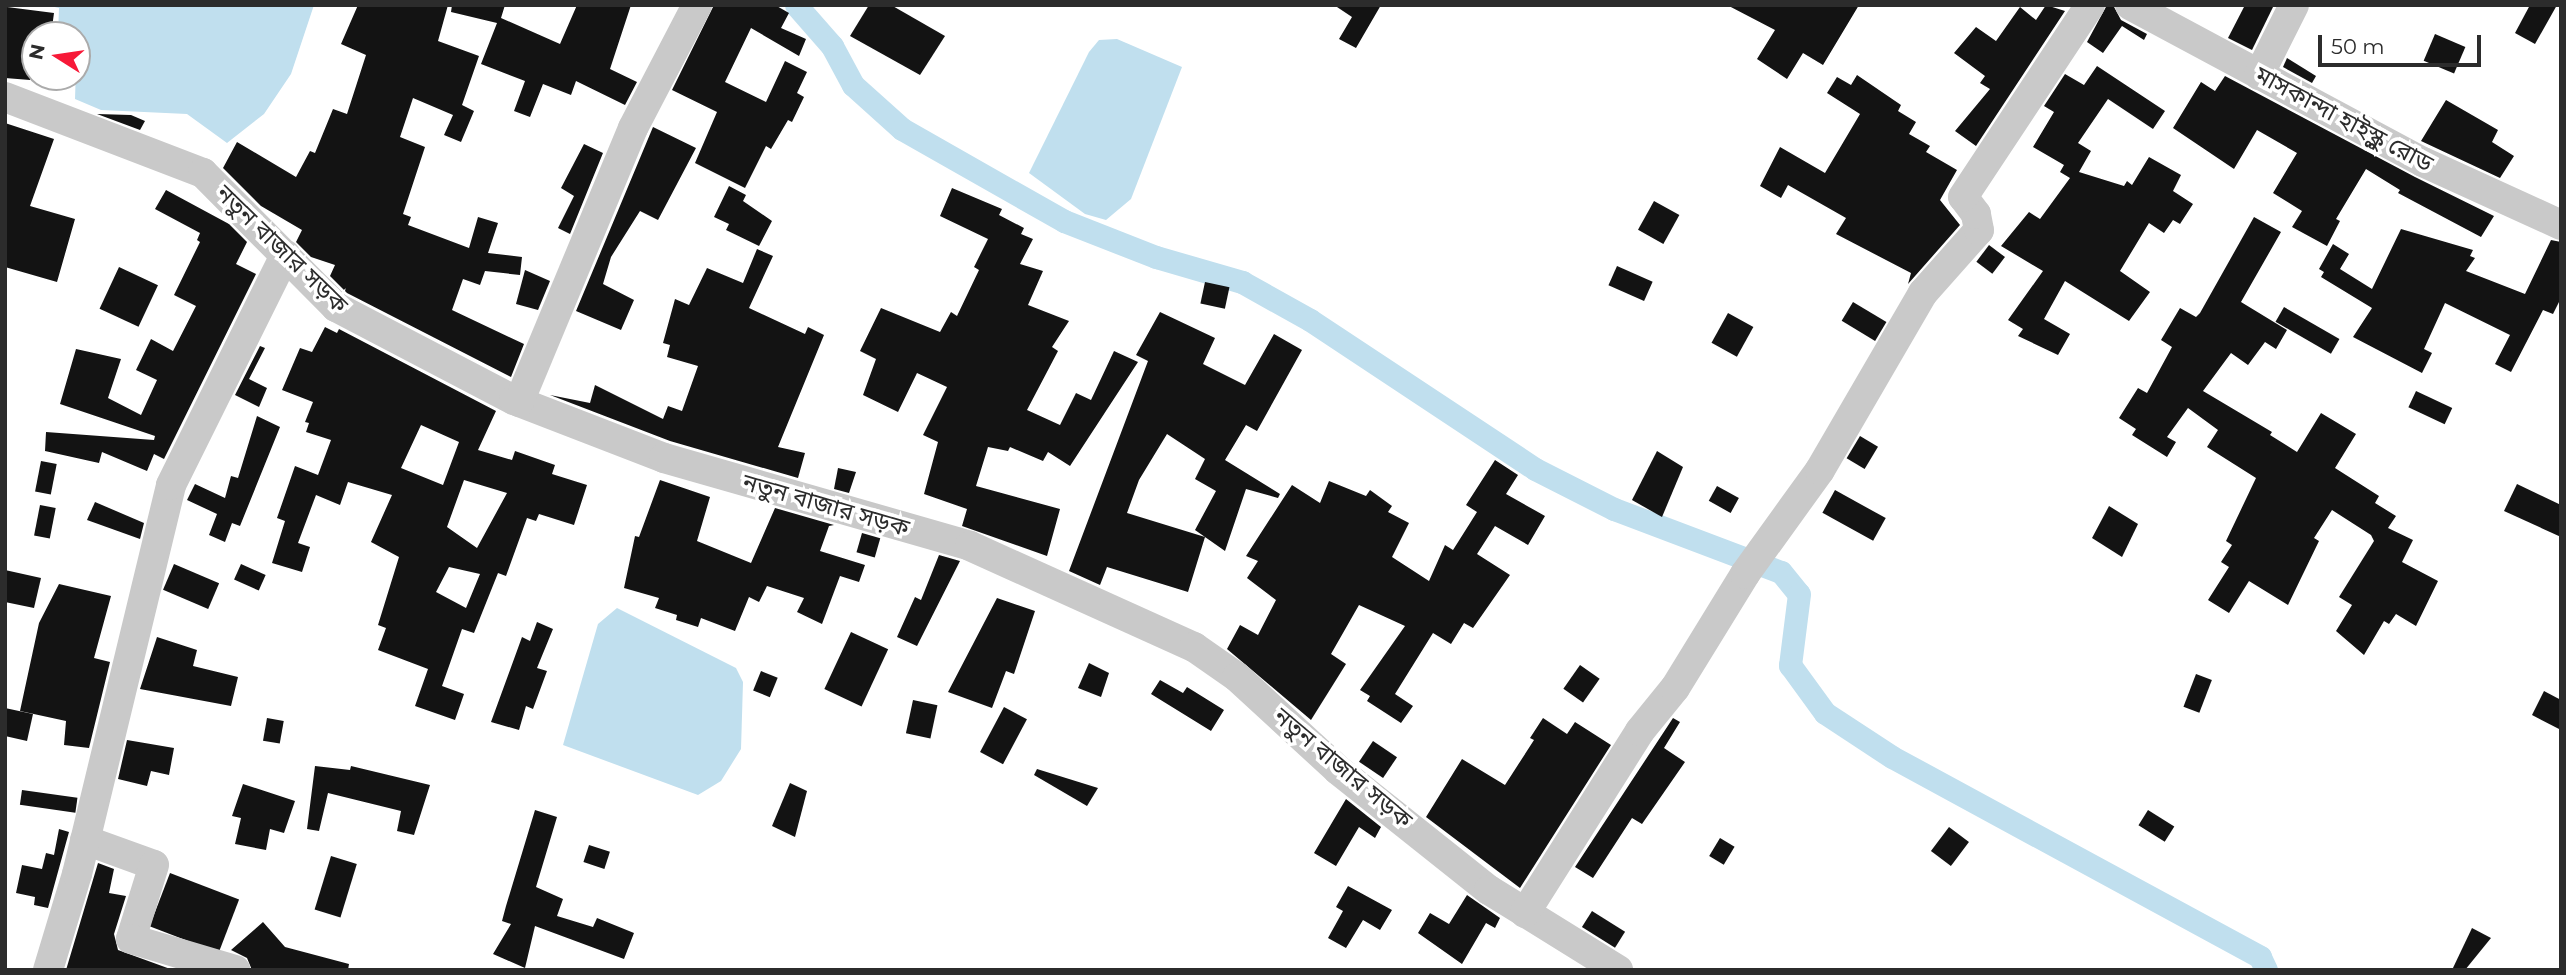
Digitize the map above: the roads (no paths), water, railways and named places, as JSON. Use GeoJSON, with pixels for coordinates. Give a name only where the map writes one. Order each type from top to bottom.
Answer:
{"type":"FeatureCollection","features":[{"type":"Feature","properties":{"kind":"street"},"geometry":{"type":"LineString","coordinates":[[519,402],[633,128],[697,5]]}},
{"type":"Feature","properties":{"kind":"street"},"geometry":{"type":"LineString","coordinates":[[1525,913],[1745,574],[1807,491],[1923,293],[1979,230],[1976,214],[1963,197],[2090,5]]}},
{"type":"Feature","properties":{"kind":"street","name":"মাসকান্দা হাইস্কুল রোড"},"geometry":{"type":"LineString","coordinates":[[2130,5],[2423,162],[2561,225]]}},
{"type":"Feature","properties":{"kind":"street"},"geometry":{"type":"LineString","coordinates":[[2259,75],[2294,5]]}},
{"type":"Feature","properties":{"kind":"street","name":"নতুন বাজার সড়ক"},"geometry":{"type":"LineString","coordinates":[[5,97],[203,173],[336,307],[402,345],[519,402],[664,458],[970,546],[1194,647],[1237,677],[1338,770],[1489,890],[1618,970]]}},
{"type":"Feature","properties":{"kind":"street"},"geometry":{"type":"LineString","coordinates":[[48,970],[85,840],[171,485],[285,255]]}},
{"type":"Feature","properties":{"kind":"street"},"geometry":{"type":"LineString","coordinates":[[85,840],[154,865],[131,939],[234,970]]}},
{"type":"Feature","properties":{"kind":"water"},"geometry":{"type":"Polygon","coordinates":[[[46,5],[314,5],[291,74],[264,114],[227,143],[187,114],[101,110],[75,99],[75,91],[91,91],[91,21],[59,21],[59,8],[46,5]]]}},
{"type":"Feature","properties":{"kind":"water"},"geometry":{"type":"Polygon","coordinates":[[[1117,39],[1182,67],[1131,199],[1106,220],[1085,214],[1029,173],[1089,52],[1099,40],[1117,39]]]}},
{"type":"Feature","properties":{"kind":"water"},"geometry":{"type":"Polygon","coordinates":[[[617,608],[736,668],[743,682],[741,749],[721,781],[698,795],[563,745],[598,624],[617,608]]]}},
{"type":"Feature","properties":{"kind":"waterway"},"geometry":{"type":"LineString","coordinates":[[796,5],[832,46],[853,85],[902,129],[1064,221],[1156,257],[1242,282],[1310,320],[1535,469],[1614,509],[1781,572],[1799,594],[1790,665],[1825,713],[1892,757],[2260,957],[2266,970]]}}]}
